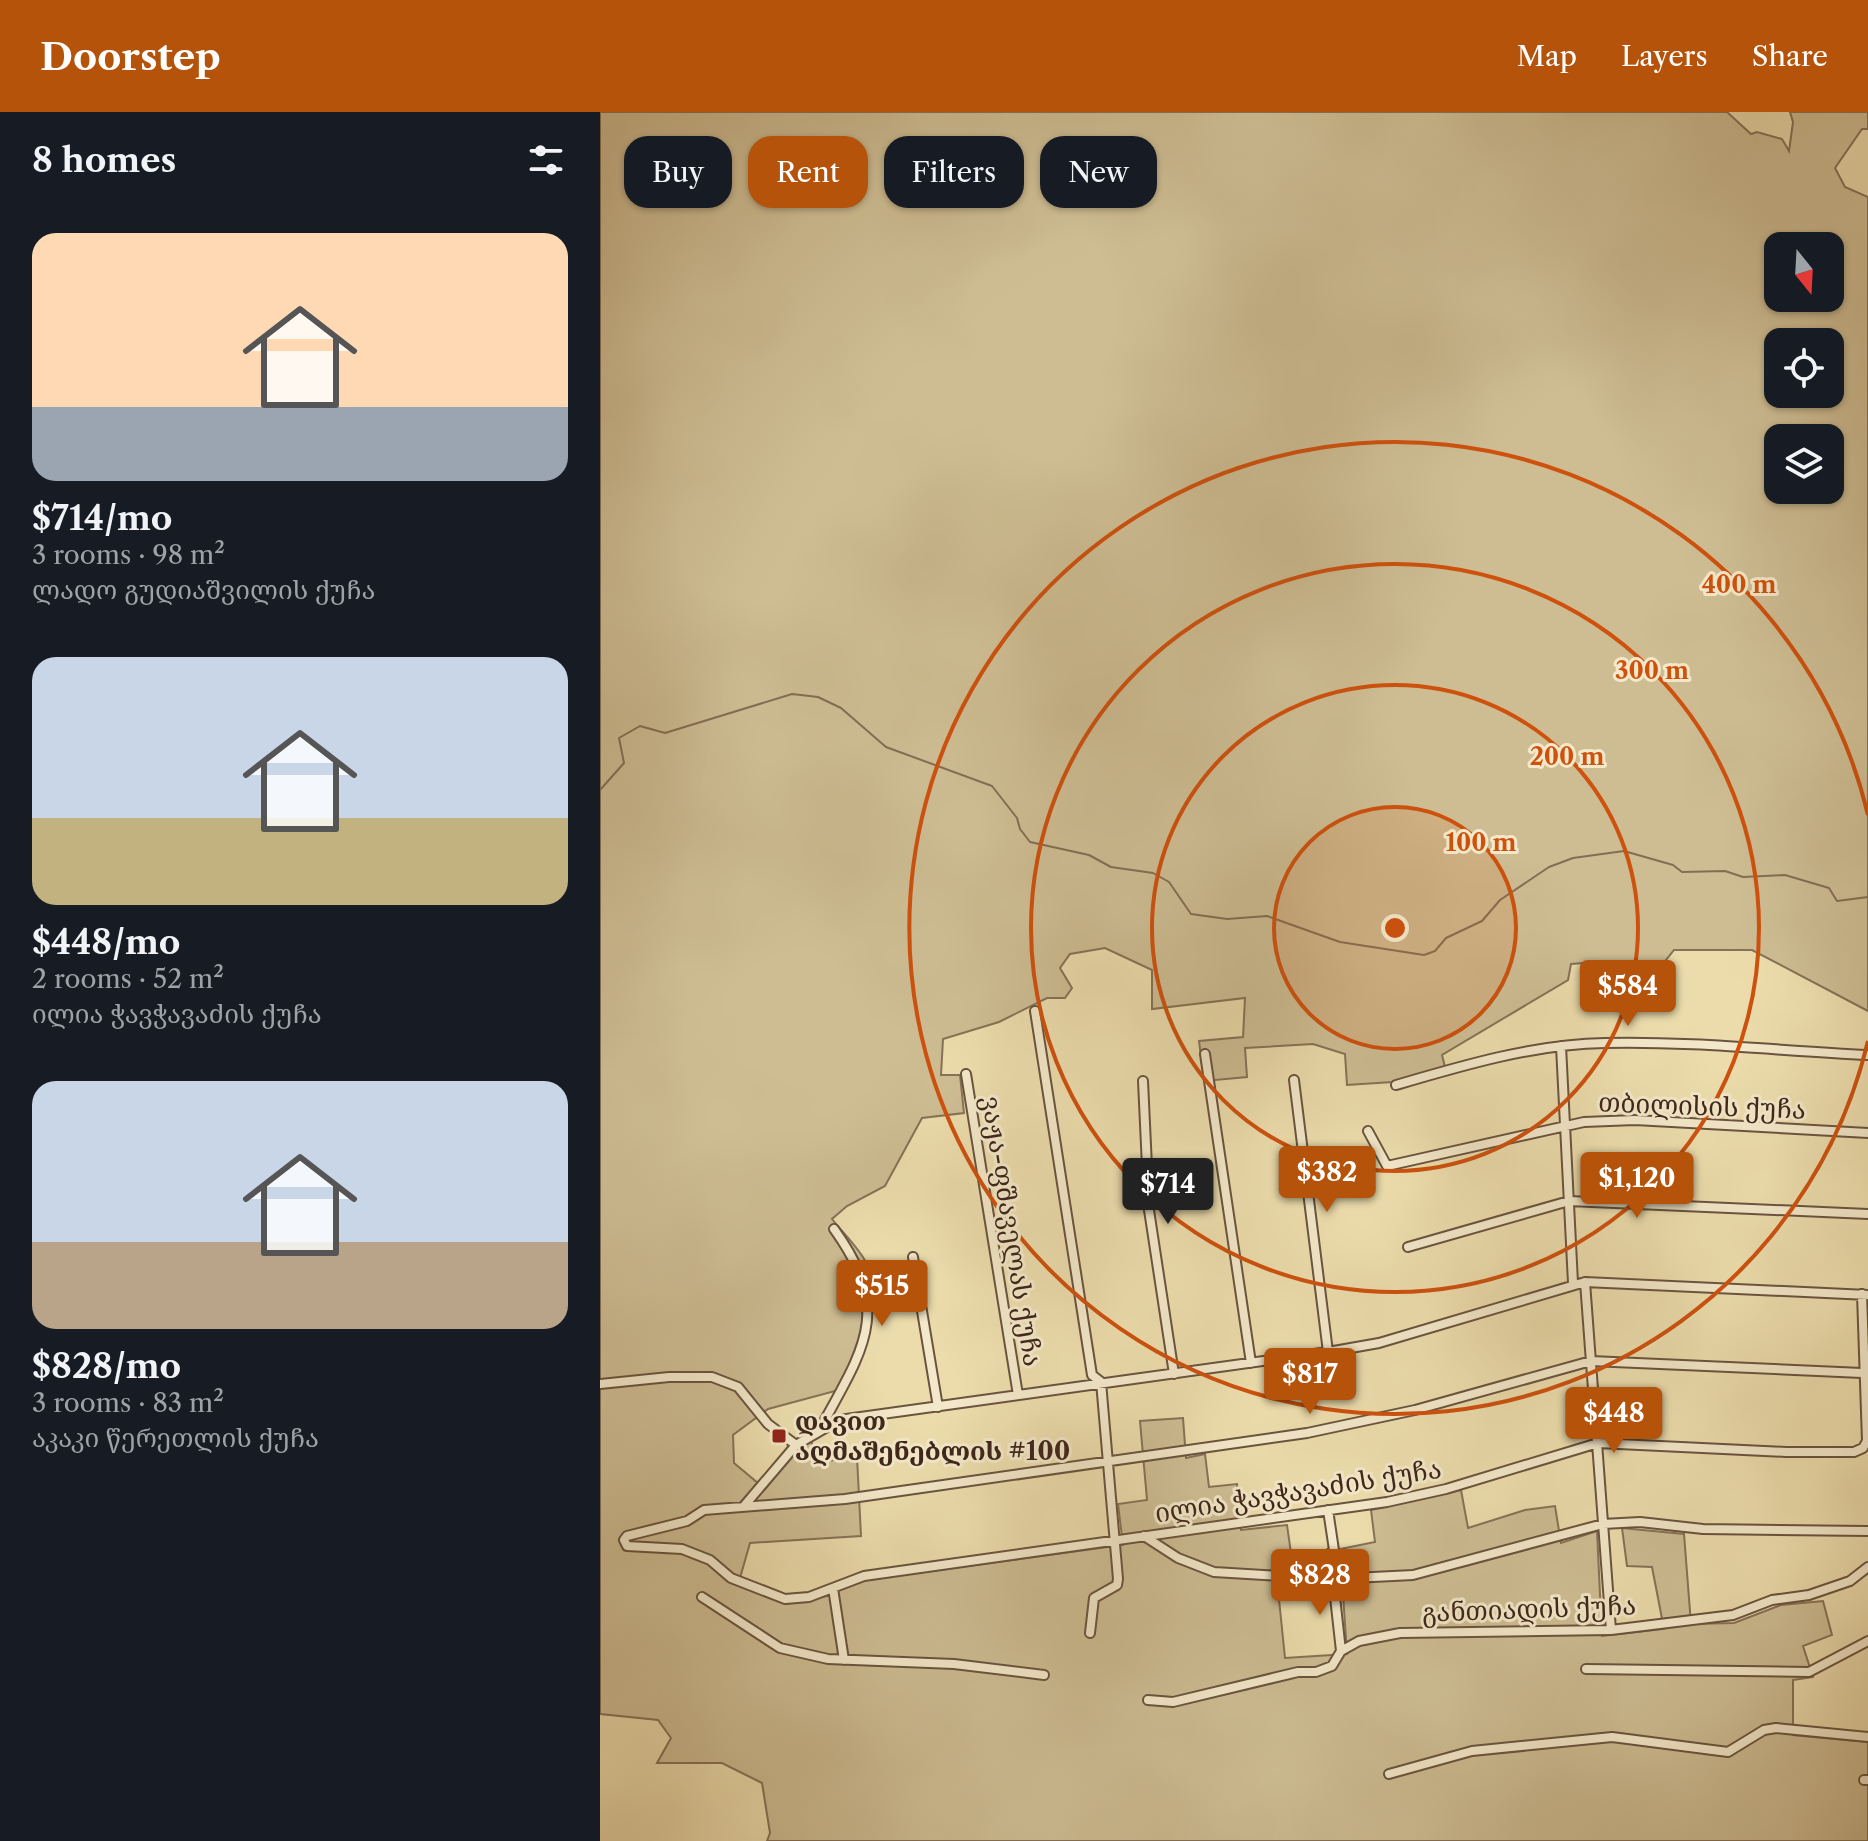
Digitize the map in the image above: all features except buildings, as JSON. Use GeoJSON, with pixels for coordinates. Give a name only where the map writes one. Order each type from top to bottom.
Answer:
{"type":"FeatureCollection","features":[{"type":"Feature","properties":{"kind":"street"},"geometry":{"type":"LineString","coordinates":[[1035,1011],[1092,1375],[1101,1382],[1117,1585],[1094,1598],[1090,1633]]}},
{"type":"Feature","properties":{"kind":"street"},"geometry":{"type":"LineString","coordinates":[[1396,1085],[1472,1063],[1561,1046],[1606,1043],[1868,1055]]}},
{"type":"Feature","properties":{"kind":"street"},"geometry":{"type":"LineString","coordinates":[[1561,1046],[1573,1283]]}},
{"type":"Feature","properties":{"kind":"street"},"geometry":{"type":"LineString","coordinates":[[1205,1054],[1251,1363]]}},
{"type":"Feature","properties":{"kind":"street","name":"ვაჟა-ფშაველას ქუჩა"},"geometry":{"type":"LineString","coordinates":[[966,1074],[1018,1395]]}},
{"type":"Feature","properties":{"kind":"street"},"geometry":{"type":"LineString","coordinates":[[1294,1080],[1328,1352]]}},
{"type":"Feature","properties":{"kind":"street"},"geometry":{"type":"LineString","coordinates":[[1143,1081],[1149,1210],[1174,1374]]}},
{"type":"Feature","properties":{"kind":"street","name":"თბილისის ქუჩა"},"geometry":{"type":"LineString","coordinates":[[1368,1131],[1387,1166],[1564,1124],[1635,1120],[1868,1133]]}},
{"type":"Feature","properties":{"kind":"street"},"geometry":{"type":"LineString","coordinates":[[1408,1247],[1569,1201],[1868,1214]]}},
{"type":"Feature","properties":{"kind":"street"},"geometry":{"type":"LineString","coordinates":[[821,1428],[865,1346],[868,1302],[858,1265],[834,1229]]}},
{"type":"Feature","properties":{"kind":"street"},"geometry":{"type":"LineString","coordinates":[[913,1257],[938,1407]]}},
{"type":"Feature","properties":{"kind":"street"},"geometry":{"type":"LineString","coordinates":[[1585,1282],[1587,1342],[1598,1443],[1611,1630]]}},
{"type":"Feature","properties":{"kind":"street"},"geometry":{"type":"LineString","coordinates":[[744,1506],[796,1445],[839,1420],[1379,1343],[1573,1283],[1865,1294]]}},
{"type":"Feature","properties":{"kind":"street","name":"ილია ჭავჭავაძის ქუჩა"},"geometry":{"type":"LineString","coordinates":[[744,1506],[704,1510],[687,1521],[627,1536],[624,1540],[627,1546],[644,1549],[682,1549],[710,1560],[731,1578],[785,1599],[809,1597],[864,1576],[1115,1542],[1446,1489],[1598,1443],[1854,1452],[1863,1448],[1867,1441],[1865,1294]]}},
{"type":"Feature","properties":{"kind":"street"},"geometry":{"type":"LineString","coordinates":[[744,1506],[845,1499],[1322,1430],[1415,1410],[1591,1361],[1865,1374]]}},
{"type":"Feature","properties":{"kind":"street"},"geometry":{"type":"LineString","coordinates":[[600,1384],[712,1377],[738,1387],[768,1424],[796,1445]]}},
{"type":"Feature","properties":{"kind":"street"},"geometry":{"type":"LineString","coordinates":[[1298,1577],[1301,1566],[1322,1560],[1334,1550],[1328,1510]]}},
{"type":"Feature","properties":{"kind":"street"},"geometry":{"type":"LineString","coordinates":[[1144,1536],[1178,1558],[1214,1572],[1333,1579],[1413,1575],[1603,1524],[1640,1522],[1703,1529],[1868,1531]]}},
{"type":"Feature","properties":{"kind":"street","name":"განთიადის ქუჩა"},"geometry":{"type":"LineString","coordinates":[[1148,1700],[1173,1702],[1298,1672],[1316,1672],[1332,1666],[1341,1651],[1359,1641],[1400,1633],[1611,1630],[1733,1615],[1772,1600],[1809,1595],[1850,1581],[1868,1567]]}},
{"type":"Feature","properties":{"kind":"street"},"geometry":{"type":"LineString","coordinates":[[1333,1579],[1341,1651]]}},
{"type":"Feature","properties":{"kind":"street"},"geometry":{"type":"LineString","coordinates":[[833,1588],[844,1660]]}},
{"type":"Feature","properties":{"kind":"street"},"geometry":{"type":"LineString","coordinates":[[702,1597],[780,1648],[844,1660],[954,1664],[1044,1675]]}},
{"type":"Feature","properties":{"kind":"street"},"geometry":{"type":"LineString","coordinates":[[1586,1669],[1809,1672],[1868,1641]]}},
{"type":"Feature","properties":{"kind":"street"},"geometry":{"type":"LineString","coordinates":[[1389,1774],[1472,1751],[1612,1737],[1728,1752],[1764,1730],[1776,1728],[1868,1737]]}},
{"type":"Feature","properties":{"kind":"shaded area"},"geometry":{"type":"Polygon","coordinates":[[[600,112],[1727,112],[1751,134],[1757,132],[1782,139],[1789,151],[1793,122],[1790,112],[1868,112],[1868,129],[1862,129],[1835,168],[1845,187],[1868,197],[1868,1011],[1752,950],[1674,950],[1639,994],[1599,993],[1598,962],[1571,964],[1568,980],[1442,1055],[1445,1067],[1393,1082],[1347,1085],[1345,1054],[1313,1044],[1245,1048],[1247,1077],[1204,1081],[1199,1041],[1243,1037],[1245,998],[1152,1009],[1152,970],[1105,948],[1070,954],[1060,968],[1072,988],[1065,998],[1047,998],[999,1022],[943,1039],[941,1075],[960,1075],[964,1113],[922,1118],[885,1186],[847,1206],[832,1219],[867,1264],[874,1296],[867,1328],[839,1390],[768,1409],[733,1435],[734,1463],[765,1489],[797,1447],[810,1439],[820,1462],[857,1457],[861,1536],[750,1543],[738,1585],[786,1604],[827,1596],[858,1581],[1123,1545],[1118,1504],[1147,1500],[1140,1421],[1183,1418],[1186,1458],[1205,1454],[1209,1487],[1237,1484],[1241,1530],[1287,1525],[1293,1567],[1276,1570],[1285,1658],[1347,1654],[1340,1549],[1375,1542],[1371,1510],[1461,1490],[1468,1528],[1525,1510],[1555,1506],[1561,1543],[1597,1531],[1602,1636],[1664,1629],[1652,1567],[1627,1566],[1622,1528],[1684,1534],[1691,1624],[1734,1623],[1781,1605],[1823,1601],[1832,1635],[1803,1646],[1813,1677],[1793,1680],[1793,1735],[1868,1742],[1868,1841],[767,1841],[770,1833],[762,1783],[722,1763],[657,1763],[671,1738],[658,1720],[600,1714],[600,112]]]}},
{"type":"Feature","properties":{"kind":"waterway"},"geometry":{"type":"LineString","coordinates":[[600,790],[624,763],[619,738],[640,726],[665,733],[792,694],[818,697],[841,708],[886,747],[992,786],[1017,818],[1020,829],[1030,842],[1089,855],[1111,867],[1153,873],[1169,882],[1191,914],[1227,919],[1267,916],[1340,942],[1424,955],[1435,951],[1446,938],[1482,921],[1500,900],[1549,867],[1573,858],[1624,851],[1673,865],[1682,872],[1725,871],[1743,877],[1785,875],[1829,888],[1837,901],[1868,897]]}},
{"type":"Feature","properties":{"kind":"place","name":"დავით აღმაშენებლის #100"},"geometry":{"type":"Point","coordinates":[779,1436]}}]}
